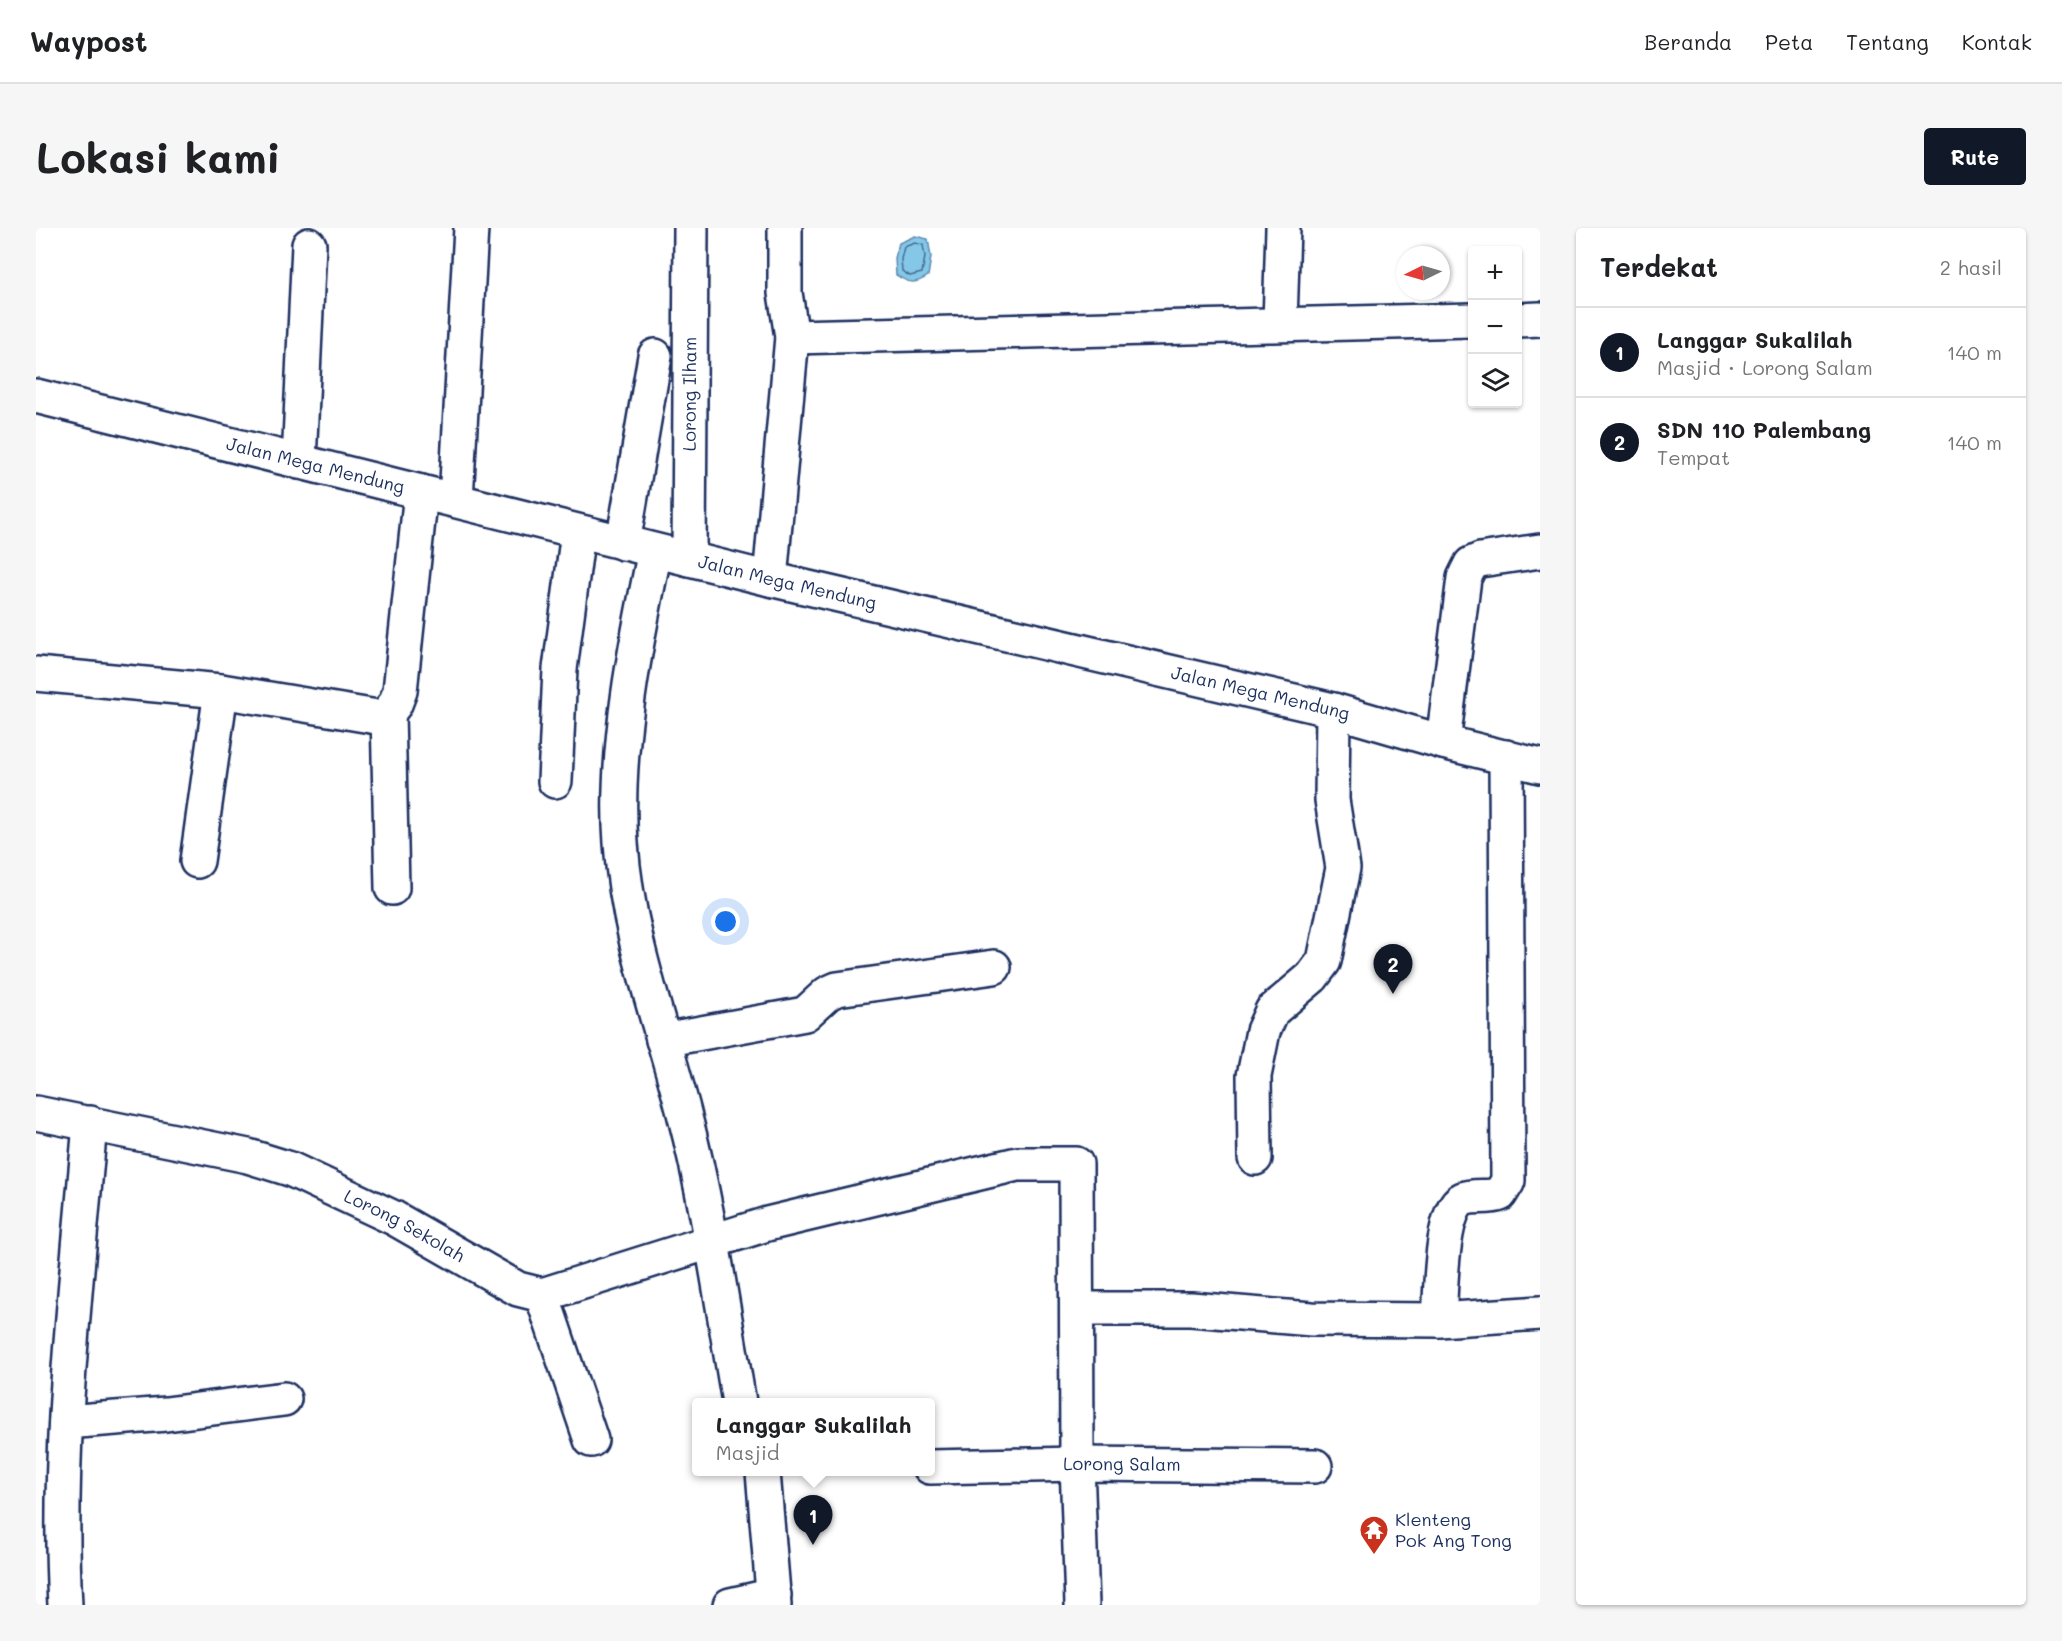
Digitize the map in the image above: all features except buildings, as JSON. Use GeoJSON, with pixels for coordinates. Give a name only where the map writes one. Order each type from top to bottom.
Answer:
{"type":"FeatureCollection","features":[{"type":"Feature","properties":{"kind":"street"},"geometry":{"type":"LineString","coordinates":[[456,500],[471,228]]}},
{"type":"Feature","properties":{"kind":"street","name":"Lorong Ilham"},"geometry":{"type":"LineString","coordinates":[[689,559],[691,228]]}},
{"type":"Feature","properties":{"kind":"street"},"geometry":{"type":"LineString","coordinates":[[770,579],[792,337],[785,293],[785,228]]}},
{"type":"Feature","properties":{"kind":"street"},"geometry":{"type":"LineString","coordinates":[[1280,323],[1283,228]]}},
{"type":"Feature","properties":{"kind":"street"},"geometry":{"type":"LineString","coordinates":[[299,462],[309,245]]}},
{"type":"Feature","properties":{"kind":"street"},"geometry":{"type":"LineString","coordinates":[[1522,320],[1540,319]]}},
{"type":"Feature","properties":{"kind":"street"},"geometry":{"type":"LineString","coordinates":[[792,337],[1468,320]]}},
{"type":"Feature","properties":{"kind":"street"},"geometry":{"type":"LineString","coordinates":[[623,543],[655,356]]}},
{"type":"Feature","properties":{"kind":"street","name":"Jalan Mega Mendung"},"geometry":{"type":"LineString","coordinates":[[36,396],[770,579],[1333,710],[1443,742],[1540,766]]}},
{"type":"Feature","properties":{"kind":"street"},"geometry":{"type":"LineString","coordinates":[[36,674],[220,691],[377,717],[388,713],[395,704],[403,675],[421,492]]}},
{"type":"Feature","properties":{"kind":"street"},"geometry":{"type":"LineString","coordinates":[[555,781],[560,669],[578,532]]}},
{"type":"Feature","properties":{"kind":"street"},"geometry":{"type":"LineString","coordinates":[[656,551],[637,637],[620,784],[621,844],[631,924],[685,1114],[713,1240],[738,1398]]}},
{"type":"Feature","properties":{"kind":"street"},"geometry":{"type":"LineString","coordinates":[[1443,742],[1464,578],[1471,564],[1480,560],[1540,551]]}},
{"type":"Feature","properties":{"kind":"street"},"geometry":{"type":"LineString","coordinates":[[197,861],[220,691]]}},
{"type":"Feature","properties":{"kind":"street"},"geometry":{"type":"LineString","coordinates":[[1255,1158],[1254,1076],[1263,1031],[1272,1011],[1312,977],[1324,961],[1342,868],[1332,800],[1333,710]]}},
{"type":"Feature","properties":{"kind":"street"},"geometry":{"type":"LineString","coordinates":[[388,713],[392,888]]}},
{"type":"Feature","properties":{"kind":"street"},"geometry":{"type":"LineString","coordinates":[[1439,1320],[1445,1242],[1452,1209],[1461,1199],[1500,1194],[1508,1181],[1506,757]]}},
{"type":"Feature","properties":{"kind":"street"},"geometry":{"type":"LineString","coordinates":[[663,1040],[806,1014],[828,993],[837,989],[994,967]]}},
{"type":"Feature","properties":{"kind":"street","name":"Lorong Sekolah"},"geometry":{"type":"LineString","coordinates":[[36,1113],[248,1156],[290,1169],[394,1218],[518,1289],[542,1295]]}},
{"type":"Feature","properties":{"kind":"street"},"geometry":{"type":"LineString","coordinates":[[65,1605],[63,1567],[66,1422],[90,1123]]}},
{"type":"Feature","properties":{"kind":"street"},"geometry":{"type":"LineString","coordinates":[[591,1440],[542,1295],[768,1224],[1017,1164],[1076,1164],[1077,1464],[1082,1605]]}},
{"type":"Feature","properties":{"kind":"street"},"geometry":{"type":"LineString","coordinates":[[1078,1309],[1191,1309],[1312,1319],[1439,1320],[1540,1313]]}},
{"type":"Feature","properties":{"kind":"street"},"geometry":{"type":"LineString","coordinates":[[66,1422],[166,1414],[284,1400]]}},
{"type":"Feature","properties":{"kind":"street","name":"Lorong Salam"},"geometry":{"type":"LineString","coordinates":[[935,1467],[1077,1464],[1315,1467]]}},
{"type":"Feature","properties":{"kind":"street"},"geometry":{"type":"LineString","coordinates":[[730,1605],[774,1600],[763,1476]]}},
{"type":"Feature","properties":{"kind":"water"},"geometry":{"type":"Polygon","coordinates":[[[915,236],[928,239],[931,257],[928,276],[912,282],[896,275],[895,258],[899,243],[915,236]]]}},
{"type":"Feature","properties":{"kind":"place","name":"SDN 110 Palembang"},"geometry":{"type":"Point","coordinates":[1393,994]}},
{"type":"Feature","properties":{"kind":"place","name":"Langgar Sukalilah"},"geometry":{"type":"Point","coordinates":[813,1545]}},
{"type":"Feature","properties":{"kind":"place","name":"Klenteng Pok Ang Tong"},"geometry":{"type":"Point","coordinates":[1374,1556]}}]}
